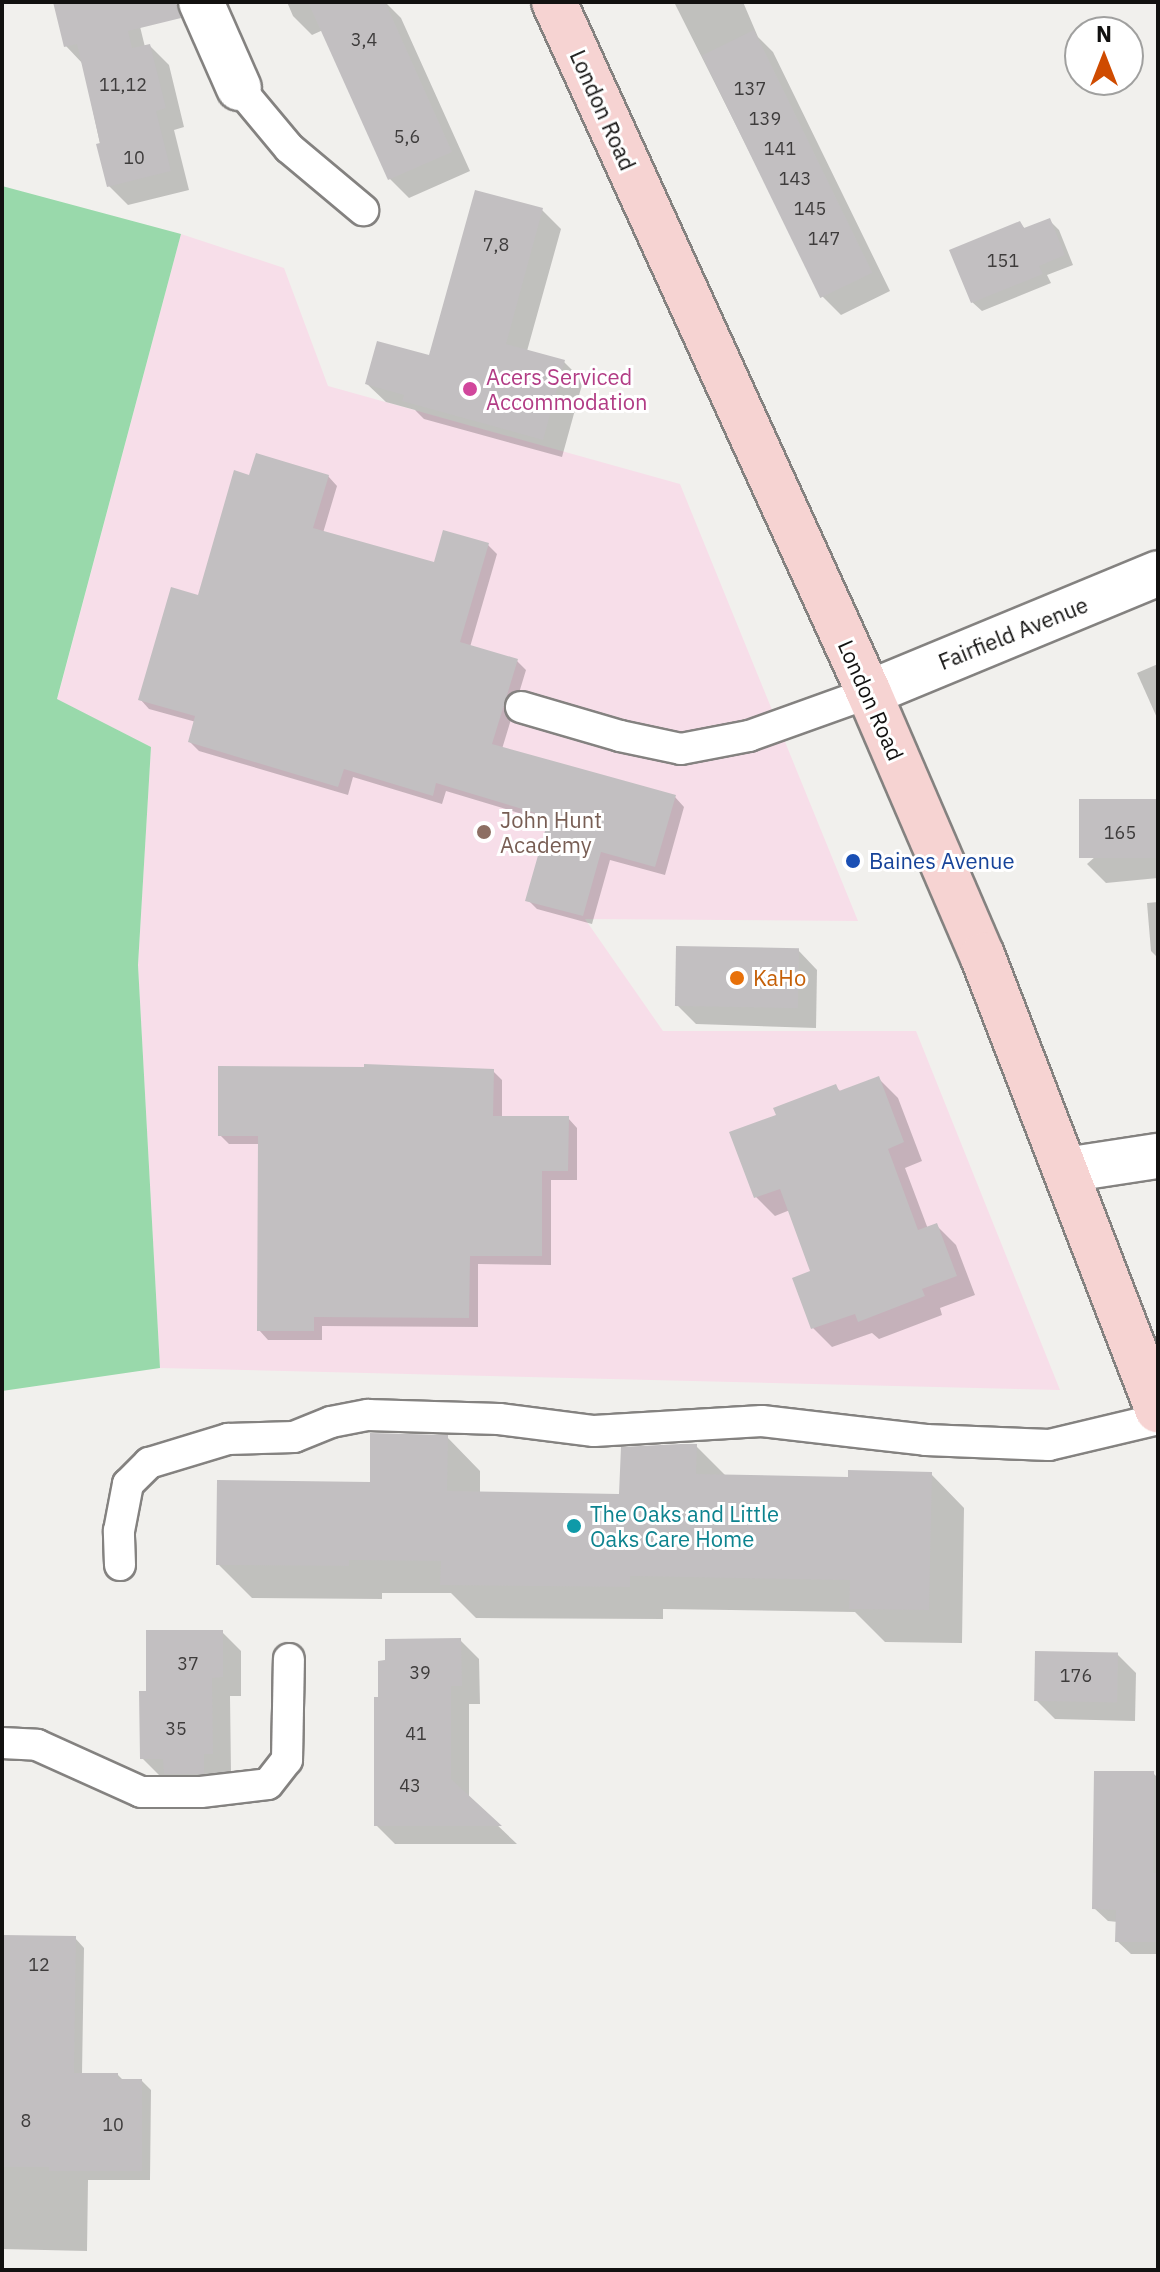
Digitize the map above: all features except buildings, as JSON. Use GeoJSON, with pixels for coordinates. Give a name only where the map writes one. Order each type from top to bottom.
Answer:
{"type":"FeatureCollection","features":[{"type":"Feature","properties":{"kind":"main road","name":"London Road"},"geometry":{"type":"LineString","coordinates":[[554,2],[869,693],[982,955],[1158,1410]]}},
{"type":"Feature","properties":{"kind":"street"},"geometry":{"type":"LineString","coordinates":[[201,2],[239,88]]}},
{"type":"Feature","properties":{"kind":"street","name":"Fairfield Avenue"},"geometry":{"type":"LineString","coordinates":[[869,693],[1158,573]]}},
{"type":"Feature","properties":{"kind":"street"},"geometry":{"type":"LineString","coordinates":[[1066,1170],[1158,1156]]}},
{"type":"Feature","properties":{"kind":"lane"},"geometry":{"type":"LineString","coordinates":[[239,88],[289,148],[363,210]]}},
{"type":"Feature","properties":{"kind":"lane"},"geometry":{"type":"LineString","coordinates":[[521,707],[620,736],[681,749],[749,736],[869,693]]}},
{"type":"Feature","properties":{"kind":"lane"},"geometry":{"type":"LineString","coordinates":[[120,1565],[119,1531],[128,1484],[149,1463],[228,1439],[294,1437],[331,1422],[368,1415],[499,1419],[594,1431],[762,1421],[926,1440],[1049,1445],[1158,1419]]}},
{"type":"Feature","properties":{"kind":"lane"},"geometry":{"type":"LineString","coordinates":[[2,1743],[37,1745],[141,1792],[201,1792],[268,1784],[287,1760],[289,1659]]}},
{"type":"Feature","properties":{"kind":"shaded area","name":"John Hunt Academy"},"geometry":{"type":"Polygon","coordinates":[[[181,234],[284,268],[328,386],[680,484],[858,921],[585,919],[663,1031],[916,1031],[1060,1390],[160,1368],[138,965],[151,747],[57,700],[181,234]]]}},
{"type":"Feature","properties":{"kind":"green space"},"geometry":{"type":"Polygon","coordinates":[[[2,186],[181,234],[57,699],[151,747],[138,965],[160,1368],[2,1391],[2,186]]]}},
{"type":"Feature","properties":{"kind":"place","name":"Acers Serviced Accommodation"},"geometry":{"type":"Point","coordinates":[470,389]}},
{"type":"Feature","properties":{"kind":"place","name":"John Hunt Academy"},"geometry":{"type":"Point","coordinates":[484,832]}},
{"type":"Feature","properties":{"kind":"place","name":"Baines Avenue"},"geometry":{"type":"Point","coordinates":[853,861]}},
{"type":"Feature","properties":{"kind":"place","name":"KaHo"},"geometry":{"type":"Point","coordinates":[737,978]}},
{"type":"Feature","properties":{"kind":"place","name":"The Oaks and Little Oaks Care Home"},"geometry":{"type":"Point","coordinates":[574,1526]}}]}
